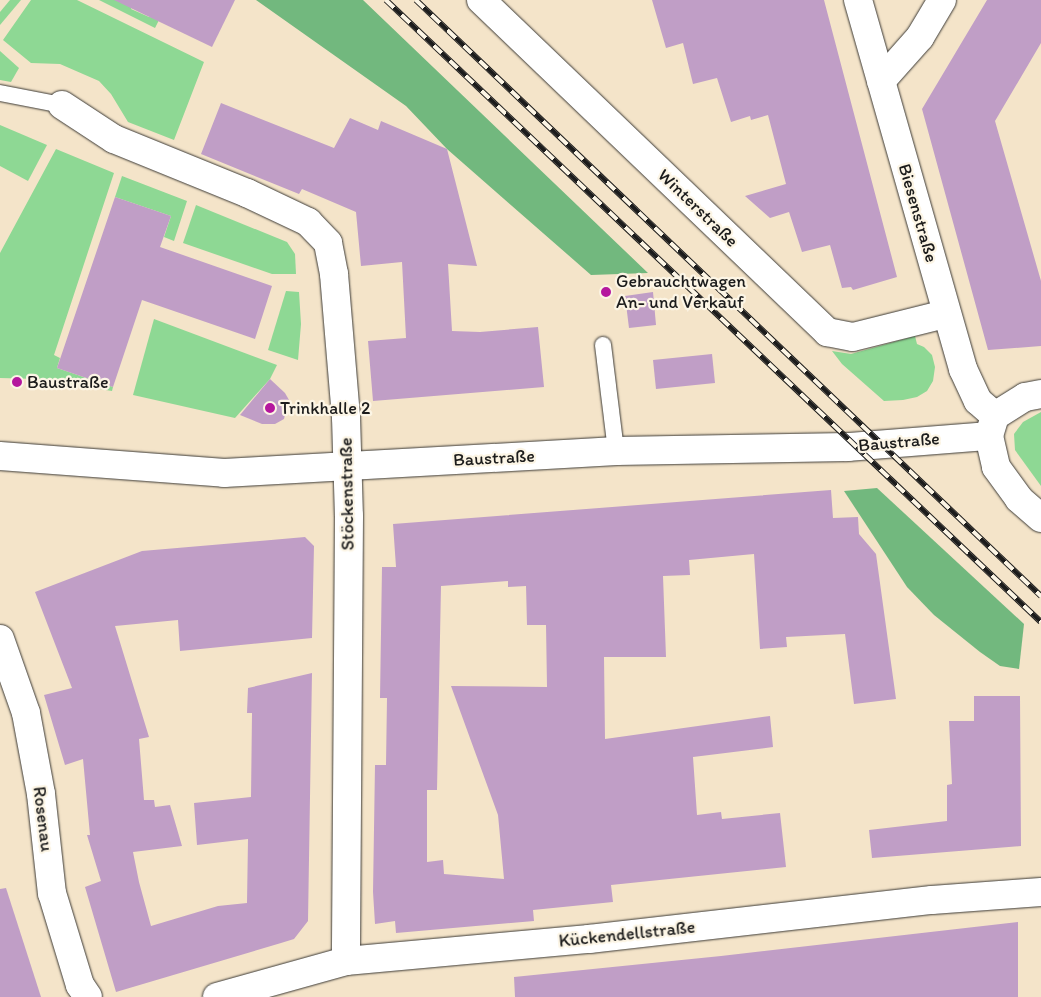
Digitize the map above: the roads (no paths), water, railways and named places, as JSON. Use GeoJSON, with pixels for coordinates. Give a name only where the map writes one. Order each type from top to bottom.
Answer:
{"type":"FeatureCollection","features":[{"type":"Feature","properties":{"kind":"street","name":"Winterstraße"},"geometry":{"type":"LineString","coordinates":[[481,0],[827,332],[853,337],[945,314]]}},
{"type":"Feature","properties":{"kind":"street","name":"Biesenstraße"},"geometry":{"type":"LineString","coordinates":[[858,0],[945,314],[969,384],[992,426]]}},
{"type":"Feature","properties":{"kind":"street"},"geometry":{"type":"LineString","coordinates":[[881,80],[920,37],[942,0]]}},
{"type":"Feature","properties":{"kind":"street","name":"Stöckenstraße"},"geometry":{"type":"LineString","coordinates":[[62,105],[114,139],[248,192],[308,222],[328,243],[334,274],[346,417],[349,526],[346,961]]}},
{"type":"Feature","properties":{"kind":"street","name":"Baustraße"},"geometry":{"type":"LineString","coordinates":[[0,456],[224,473],[616,451],[848,447],[992,426],[1025,397],[1041,394]]}},
{"type":"Feature","properties":{"kind":"street"},"geometry":{"type":"LineString","coordinates":[[992,426],[996,467],[1019,498],[1041,518]]}},
{"type":"Feature","properties":{"kind":"street","name":"Rosenau"},"geometry":{"type":"LineString","coordinates":[[0,639],[26,714],[41,794],[52,893],[80,985],[88,997]]}},
{"type":"Feature","properties":{"kind":"street","name":"Kückendellstraße"},"geometry":{"type":"LineString","coordinates":[[217,997],[346,961],[589,939],[932,900],[1041,892]]}},
{"type":"Feature","properties":{"kind":"lane","name":"Stöckenstraße"},"geometry":{"type":"LineString","coordinates":[[0,93],[62,105]]}},
{"type":"Feature","properties":{"kind":"lane"},"geometry":{"type":"LineString","coordinates":[[603,345],[616,451]]}},
{"type":"Feature","properties":{"kind":"railway"},"geometry":{"type":"LineString","coordinates":[[386,0],[1041,622]]}},
{"type":"Feature","properties":{"kind":"railway"},"geometry":{"type":"LineString","coordinates":[[416,0],[1041,596]]}},
{"type":"Feature","properties":{"kind":"place","name":"Gebrauchtwagen An- und Verkauf"},"geometry":{"type":"Point","coordinates":[606,292]}},
{"type":"Feature","properties":{"kind":"place","name":"Baustraße"},"geometry":{"type":"Point","coordinates":[17,382]}},
{"type":"Feature","properties":{"kind":"place","name":"Trinkhalle 2"},"geometry":{"type":"Point","coordinates":[270,408]}}]}
